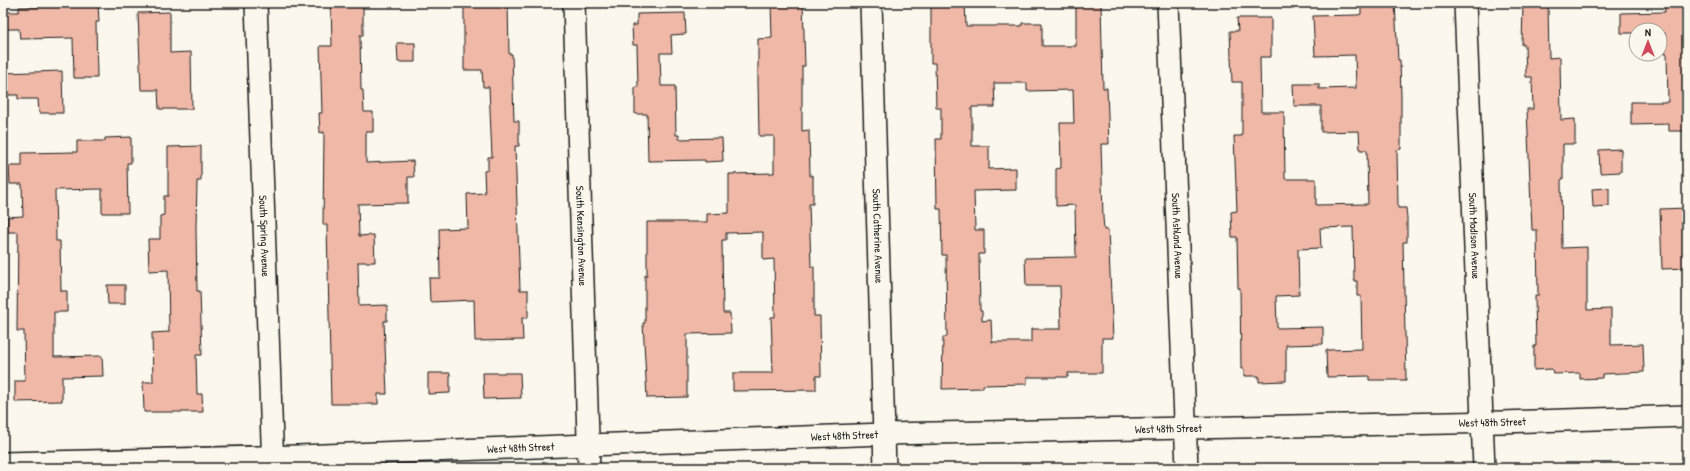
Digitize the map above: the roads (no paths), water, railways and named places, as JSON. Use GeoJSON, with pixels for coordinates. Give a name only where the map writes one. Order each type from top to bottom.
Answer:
{"type":"FeatureCollection","features":[{"type":"Feature","properties":{"kind":"street","name":"South Spring Avenue"},"geometry":{"type":"LineString","coordinates":[[256,3],[273,462]]}},
{"type":"Feature","properties":{"kind":"street","name":"South Kensington Avenue"},"geometry":{"type":"LineString","coordinates":[[574,3],[589,468]]}},
{"type":"Feature","properties":{"kind":"street","name":"South Catherine Avenue"},"geometry":{"type":"LineString","coordinates":[[871,3],[885,468]]}},
{"type":"Feature","properties":{"kind":"street","name":"South Ashland Avenue"},"geometry":{"type":"LineString","coordinates":[[1168,3],[1187,468]]}},
{"type":"Feature","properties":{"kind":"street","name":"South Madison Avenue"},"geometry":{"type":"LineString","coordinates":[[1465,3],[1484,468]]}},
{"type":"Feature","properties":{"kind":"street","name":"West 48th Street"},"geometry":{"type":"LineString","coordinates":[[3,462],[273,462],[588,445],[884,434],[1483,422],[1687,416]]}}]}
